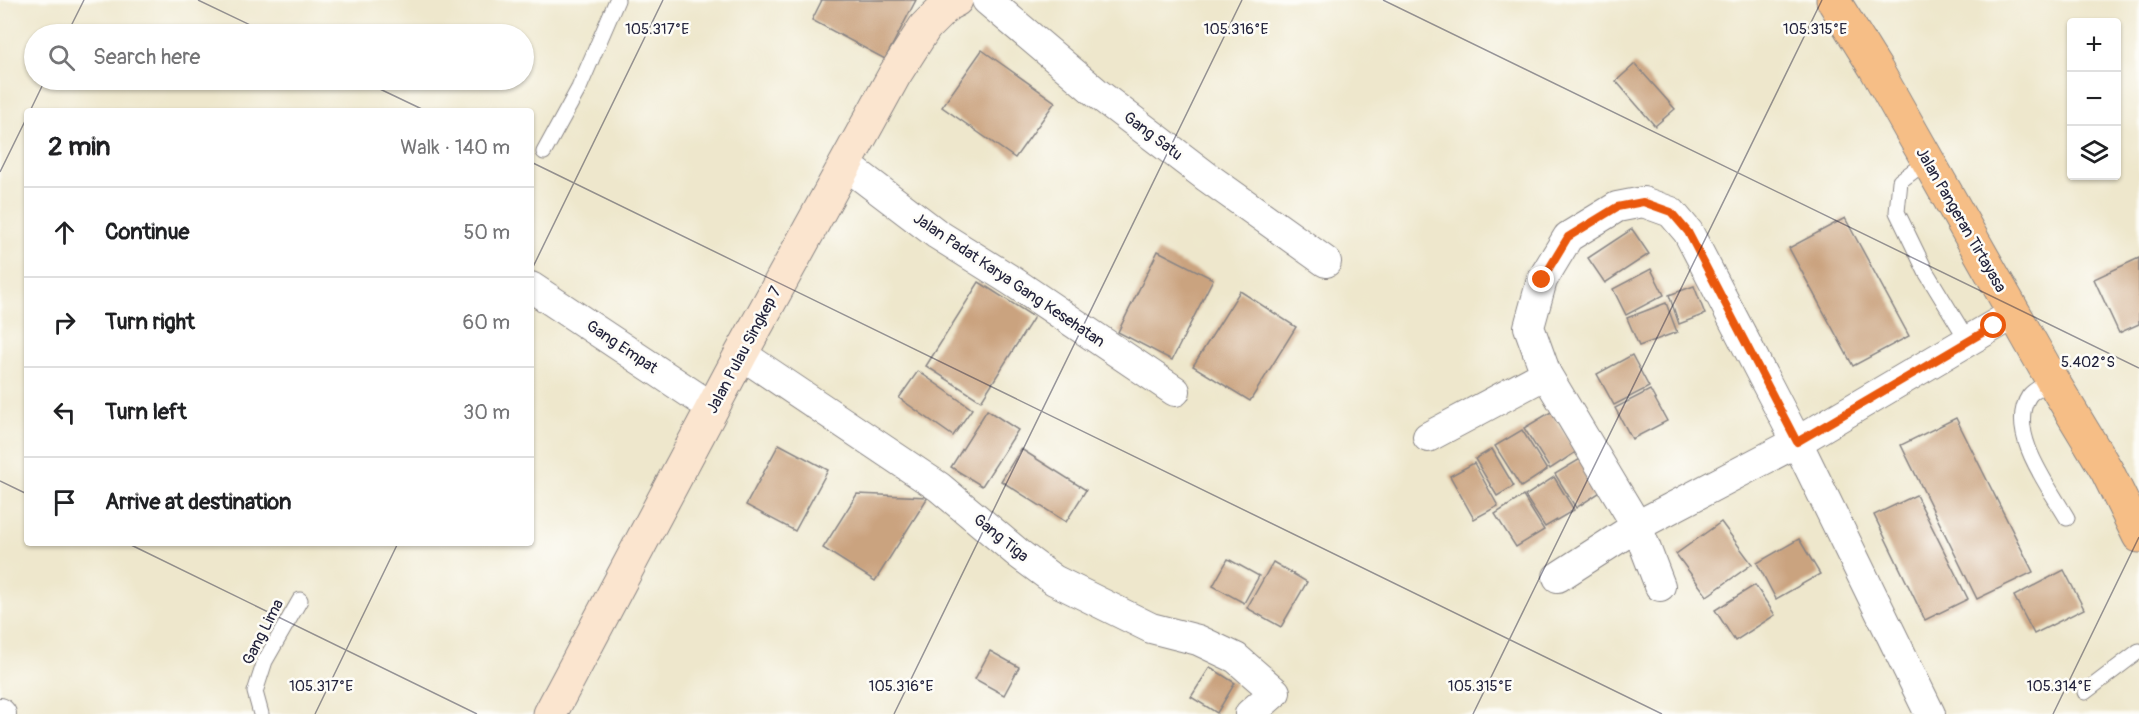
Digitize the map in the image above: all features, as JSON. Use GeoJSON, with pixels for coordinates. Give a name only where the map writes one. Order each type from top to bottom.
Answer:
{"type":"FeatureCollection","features":[{"type":"Feature","properties":{"kind":"main road","name":"Jalan Pangeran Tirtayasa"},"geometry":{"type":"LineString","coordinates":[[1833,0],[1876,69],[2052,380],[2107,471],[2139,536]]}},
{"type":"Feature","properties":{"kind":"street","name":"Jalan Pulau Singkep 7"},"geometry":{"type":"LineString","coordinates":[[550,714],[741,354],[895,74],[925,27],[948,4],[956,0]]}},
{"type":"Feature","properties":{"kind":"street","name":"Gang Satu"},"geometry":{"type":"LineString","coordinates":[[987,0],[1098,94],[1207,177],[1326,262]]}},
{"type":"Feature","properties":{"kind":"street","name":"Jalan Padat Karya Gang Kesehatan"},"geometry":{"type":"LineString","coordinates":[[845,164],[937,234],[1012,280],[1175,391]]}},
{"type":"Feature","properties":{"kind":"street"},"geometry":{"type":"LineString","coordinates":[[1660,586],[1637,526],[1546,374],[1529,327],[1542,280],[1568,237],[1617,207],[1643,202],[1671,212],[1688,232],[1797,442],[1929,714]]}},
{"type":"Feature","properties":{"kind":"street","name":"Gang Empat"},"geometry":{"type":"LineString","coordinates":[[534,289],[713,408]]}},
{"type":"Feature","properties":{"kind":"street"},"geometry":{"type":"LineString","coordinates":[[1558,577],[1637,526],[1797,442],[2015,313]]}},
{"type":"Feature","properties":{"kind":"street","name":"Gang Tiga"},"geometry":{"type":"LineString","coordinates":[[741,354],[939,487],[1054,580],[1151,628],[1198,640],[1236,658],[1275,692],[1250,714]]}},
{"type":"Feature","properties":{"kind":"street"},"geometry":{"type":"LineString","coordinates":[[1428,437],[1546,374]]}},
{"type":"Feature","properties":{"kind":"lane"},"geometry":{"type":"LineString","coordinates":[[544,152],[579,88],[617,0]]}},
{"type":"Feature","properties":{"kind":"lane"},"geometry":{"type":"LineString","coordinates":[[1927,161],[1900,181],[1897,212],[1926,272],[1968,341]]}},
{"type":"Feature","properties":{"kind":"lane"},"geometry":{"type":"LineString","coordinates":[[2052,380],[2030,394],[2021,424],[2026,444],[2067,518]]}},
{"type":"Feature","properties":{"kind":"lane","name":"Gang Lima"},"geometry":{"type":"LineString","coordinates":[[261,714],[255,692],[265,661],[300,600]]}},
{"type":"Feature","properties":{"kind":"lane"},"geometry":{"type":"LineString","coordinates":[[2085,693],[2139,651]]}},
{"type":"Feature","properties":{"kind":"building"},"geometry":{"type":"Polygon","coordinates":[[[822,0],[916,0],[885,59],[812,20],[822,0]]]}},
{"type":"Feature","properties":{"kind":"building"},"geometry":{"type":"Polygon","coordinates":[[[982,50],[1055,102],[1015,158],[942,107],[982,50]]]}},
{"type":"Feature","properties":{"kind":"building"},"geometry":{"type":"Polygon","coordinates":[[[1635,64],[1675,109],[1655,126],[1616,81],[1635,64]]]}},
{"type":"Feature","properties":{"kind":"building"},"geometry":{"type":"Polygon","coordinates":[[[1845,218],[1909,336],[1853,366],[1789,248],[1845,218]]]}},
{"type":"Feature","properties":{"kind":"building"},"geometry":{"type":"Polygon","coordinates":[[[1632,229],[1649,254],[1605,283],[1588,258],[1632,229]]]}},
{"type":"Feature","properties":{"kind":"building"},"geometry":{"type":"Polygon","coordinates":[[[1158,251],[1213,279],[1172,360],[1118,332],[1158,251]]]}},
{"type":"Feature","properties":{"kind":"building"},"geometry":{"type":"Polygon","coordinates":[[[2139,258],[2139,324],[2119,333],[2094,279],[2139,258]]]}},
{"type":"Feature","properties":{"kind":"building"},"geometry":{"type":"Polygon","coordinates":[[[1651,269],[1664,295],[1626,315],[1613,289],[1651,269]]]}},
{"type":"Feature","properties":{"kind":"building"},"geometry":{"type":"Polygon","coordinates":[[[979,282],[1034,317],[981,401],[926,366],[979,282]]]}},
{"type":"Feature","properties":{"kind":"building"},"geometry":{"type":"Polygon","coordinates":[[[1694,286],[1705,314],[1679,324],[1669,295],[1694,286]]]}},
{"type":"Feature","properties":{"kind":"building"},"geometry":{"type":"Polygon","coordinates":[[[1240,291],[1296,327],[1250,401],[1193,366],[1240,291]]]}},
{"type":"Feature","properties":{"kind":"building"},"geometry":{"type":"Polygon","coordinates":[[[1666,303],[1677,332],[1639,346],[1627,318],[1666,303]]]}},
{"type":"Feature","properties":{"kind":"building"},"geometry":{"type":"Polygon","coordinates":[[[1632,355],[1649,387],[1614,405],[1597,374],[1632,355]]]}},
{"type":"Feature","properties":{"kind":"building"},"geometry":{"type":"Polygon","coordinates":[[[918,371],[972,409],[953,436],[899,398],[918,371]]]}},
{"type":"Feature","properties":{"kind":"building"},"geometry":{"type":"Polygon","coordinates":[[[1650,390],[1667,421],[1632,439],[1615,408],[1650,390]]]}},
{"type":"Feature","properties":{"kind":"building"},"geometry":{"type":"Polygon","coordinates":[[[987,410],[1018,430],[982,486],[951,467],[987,410]]]}},
{"type":"Feature","properties":{"kind":"building"},"geometry":{"type":"Polygon","coordinates":[[[1551,412],[1576,452],[1550,469],[1524,428],[1551,412]]]}},
{"type":"Feature","properties":{"kind":"building"},"geometry":{"type":"Polygon","coordinates":[[[1956,418],[2033,572],[1977,599],[1901,445],[1956,418]]]}},
{"type":"Feature","properties":{"kind":"building"},"geometry":{"type":"Polygon","coordinates":[[[1522,430],[1547,470],[1521,487],[1495,446],[1522,430]]]}},
{"type":"Feature","properties":{"kind":"building"},"geometry":{"type":"Polygon","coordinates":[[[779,444],[828,470],[795,531],[746,505],[779,444]]]}},
{"type":"Feature","properties":{"kind":"building"},"geometry":{"type":"Polygon","coordinates":[[[1021,449],[1086,490],[1066,522],[1001,481],[1021,449]]]}},
{"type":"Feature","properties":{"kind":"building"},"geometry":{"type":"Polygon","coordinates":[[[1492,449],[1514,486],[1497,496],[1475,459],[1492,449]]]}},
{"type":"Feature","properties":{"kind":"building"},"geometry":{"type":"Polygon","coordinates":[[[1582,458],[1602,491],[1576,508],[1555,474],[1582,458]]]}},
{"type":"Feature","properties":{"kind":"building"},"geometry":{"type":"Polygon","coordinates":[[[1474,463],[1498,506],[1474,519],[1450,476],[1474,463]]]}},
{"type":"Feature","properties":{"kind":"building"},"geometry":{"type":"Polygon","coordinates":[[[1554,477],[1574,510],[1545,527],[1525,496],[1554,477]]]}},
{"type":"Feature","properties":{"kind":"building"},"geometry":{"type":"Polygon","coordinates":[[[857,494],[928,497],[875,581],[823,548],[857,494]]]}},
{"type":"Feature","properties":{"kind":"building"},"geometry":{"type":"Polygon","coordinates":[[[1916,495],[1968,599],[1925,620],[1874,515],[1916,495]]]}},
{"type":"Feature","properties":{"kind":"building"},"geometry":{"type":"Polygon","coordinates":[[[1523,496],[1544,530],[1516,547],[1495,514],[1523,496]]]}},
{"type":"Feature","properties":{"kind":"building"},"geometry":{"type":"Polygon","coordinates":[[[1721,522],[1752,564],[1707,596],[1676,554],[1721,522]]]}},
{"type":"Feature","properties":{"kind":"building"},"geometry":{"type":"Polygon","coordinates":[[[1799,539],[1820,574],[1776,599],[1757,563],[1799,539]]]}},
{"type":"Feature","properties":{"kind":"building"},"geometry":{"type":"Polygon","coordinates":[[[1228,559],[1259,576],[1244,603],[1213,586],[1228,559]]]}},
{"type":"Feature","properties":{"kind":"building"},"geometry":{"type":"Polygon","coordinates":[[[1273,562],[1307,582],[1281,627],[1247,608],[1273,562]]]}},
{"type":"Feature","properties":{"kind":"building"},"geometry":{"type":"Polygon","coordinates":[[[2064,570],[2084,609],[2034,634],[2014,596],[2064,570]]]}},
{"type":"Feature","properties":{"kind":"building"},"geometry":{"type":"Polygon","coordinates":[[[1755,585],[1775,615],[1735,641],[1715,610],[1755,585]]]}},
{"type":"Feature","properties":{"kind":"building"},"geometry":{"type":"Polygon","coordinates":[[[990,651],[1019,667],[1004,695],[975,679],[990,651]]]}},
{"type":"Feature","properties":{"kind":"building"},"geometry":{"type":"Polygon","coordinates":[[[1210,667],[1235,683],[1217,713],[1191,697],[1210,667]]]}},
{"type":"Feature","properties":{"kind":"route"},"geometry":{"type":"LineString","coordinates":[[1542,280],[1568,237],[1617,207],[1643,202],[1671,212],[1688,232],[1797,442],[1994,326]]}}]}
